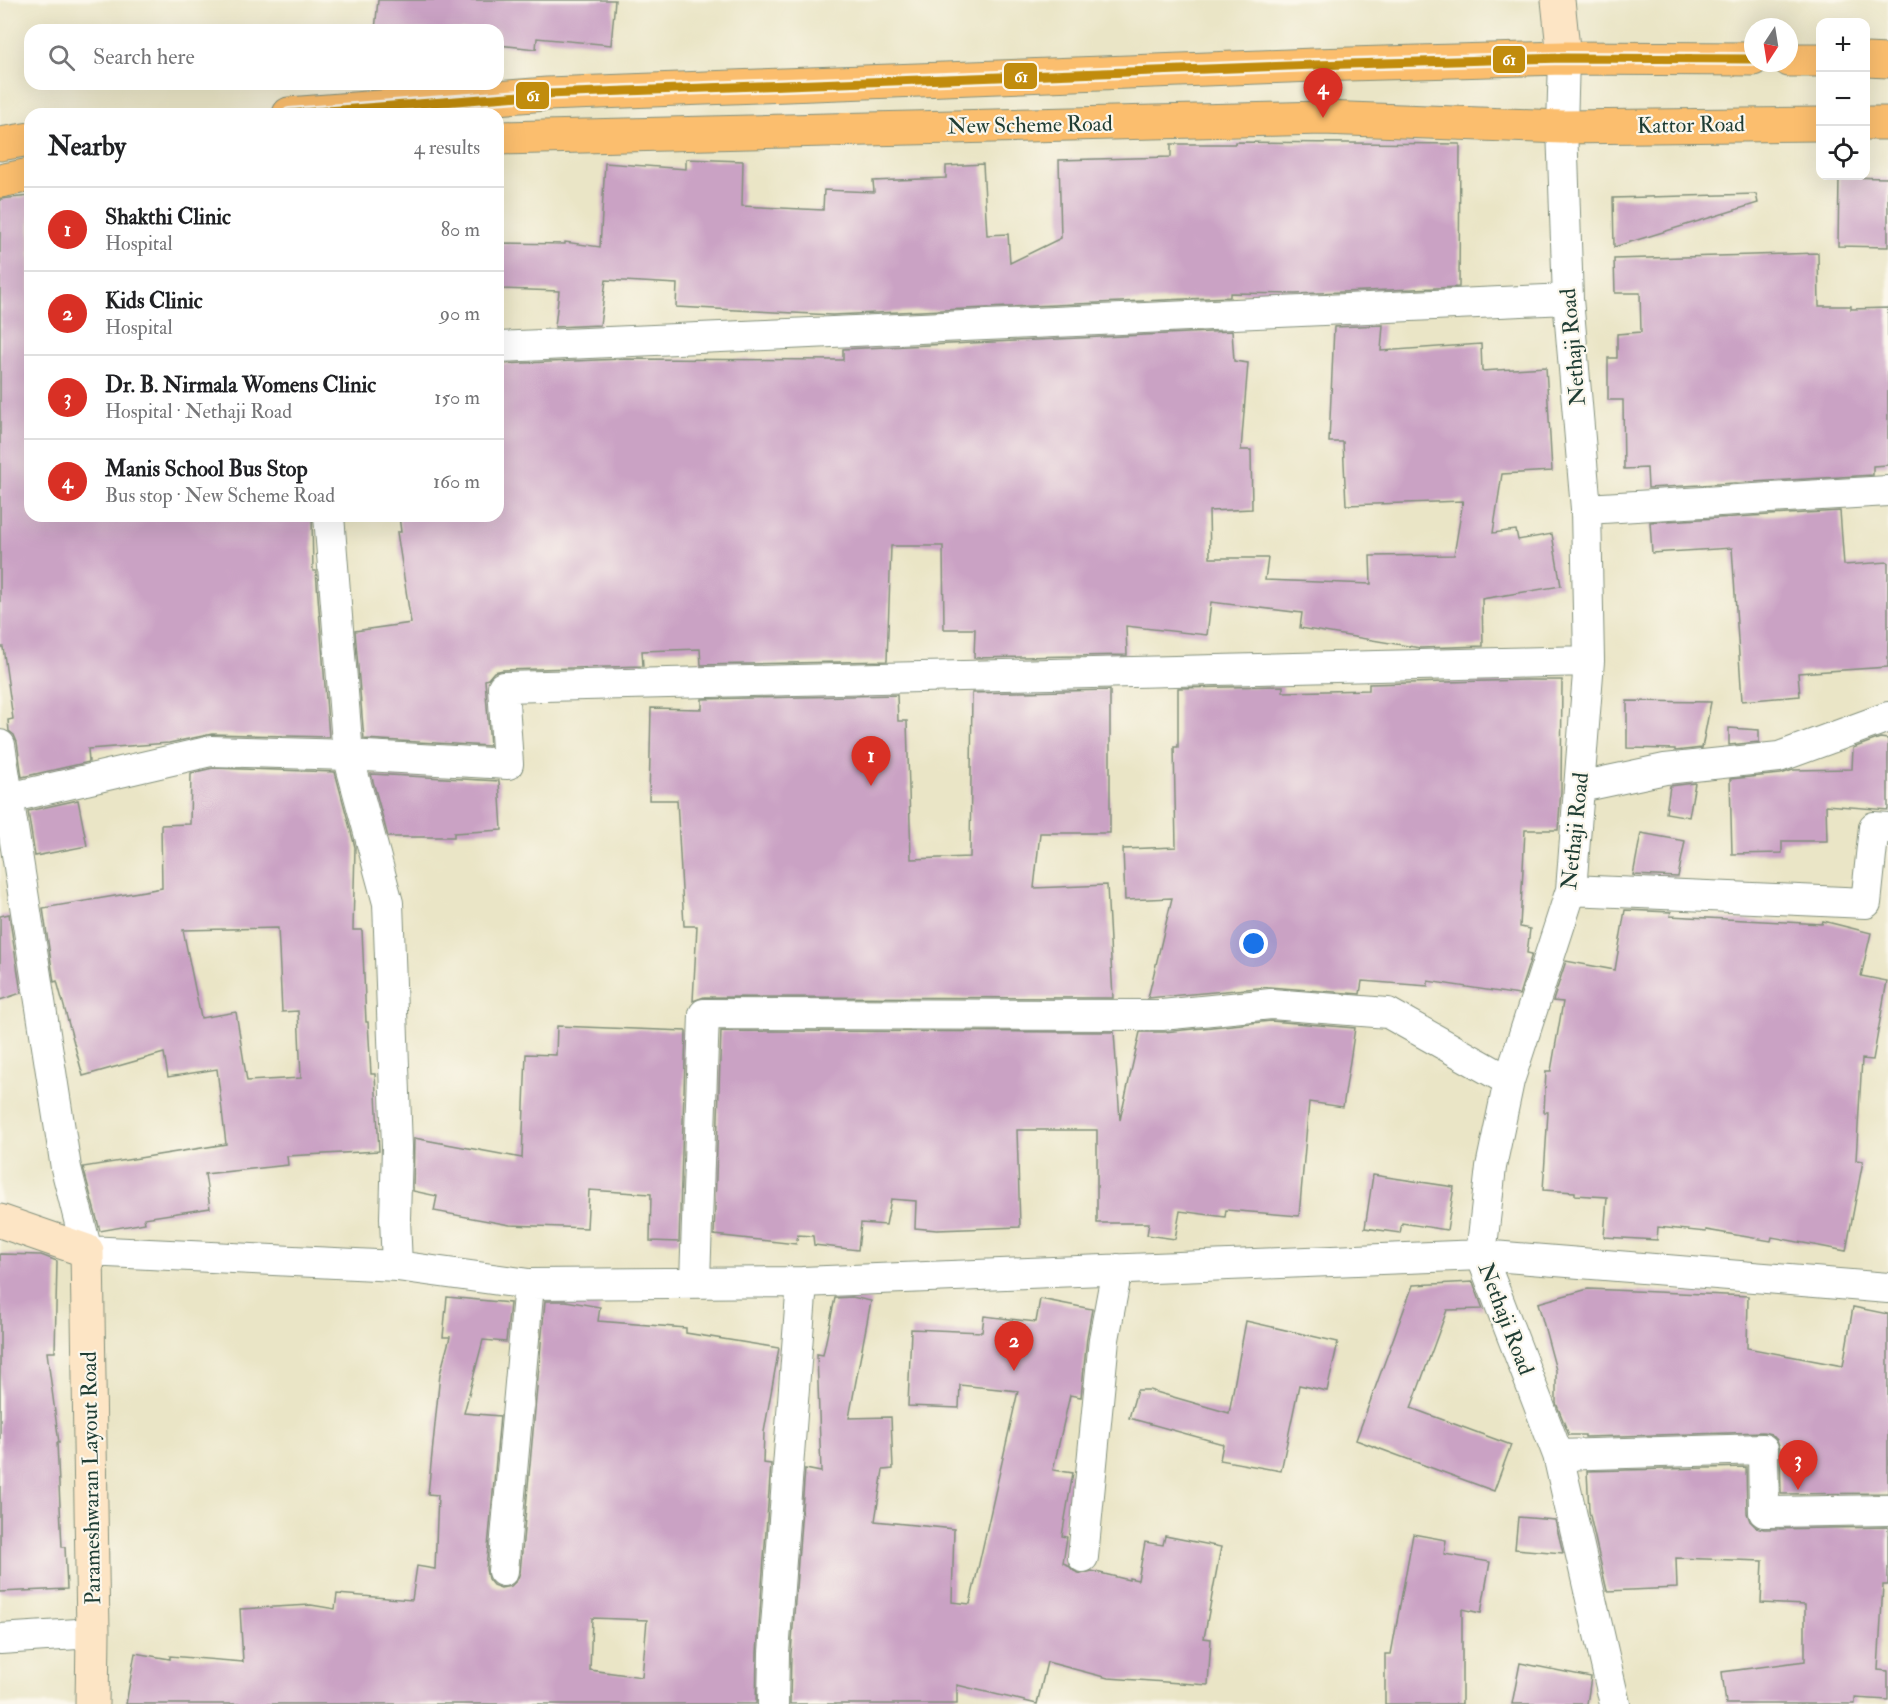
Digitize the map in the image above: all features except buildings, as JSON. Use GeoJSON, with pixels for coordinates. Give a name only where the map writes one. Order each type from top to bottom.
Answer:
{"type":"FeatureCollection","features":[{"type":"Feature","properties":{"kind":"main road"},"geometry":{"type":"LineString","coordinates":[[366,108],[547,94],[1314,65],[1564,58],[1744,59]]}},
{"type":"Feature","properties":{"kind":"main road"},"geometry":{"type":"LineString","coordinates":[[1798,60],[1816,60]]}},
{"type":"Feature","properties":{"kind":"main road"},"geometry":{"type":"LineString","coordinates":[[1870,60],[1888,61]]}},
{"type":"Feature","properties":{"kind":"main road","name":"New Scheme Road"},"geometry":{"type":"LineString","coordinates":[[504,138],[1323,118],[1562,127]]}},
{"type":"Feature","properties":{"kind":"main road"},"geometry":{"type":"LineString","coordinates":[[1870,123],[1888,123]]}},
{"type":"Feature","properties":{"kind":"main road","name":"Kattor Road"},"geometry":{"type":"LineString","coordinates":[[1562,127],[1816,124]]}},
{"type":"Feature","properties":{"kind":"main road"},"geometry":{"type":"LineString","coordinates":[[0,144],[24,140]]}},
{"type":"Feature","properties":{"kind":"main road"},"geometry":{"type":"LineString","coordinates":[[0,181],[24,176]]}},
{"type":"Feature","properties":{"kind":"street","name":"Nethaji Road"},"geometry":{"type":"LineString","coordinates":[[1558,0],[1564,58],[1562,127],[1568,299],[1586,509],[1589,661],[1571,890],[1509,1081],[1491,1167],[1481,1255],[1558,1455],[1615,1704]]}},
{"type":"Feature","properties":{"kind":"street"},"geometry":{"type":"LineString","coordinates":[[504,347],[1568,299]]}},
{"type":"Feature","properties":{"kind":"street"},"geometry":{"type":"LineString","coordinates":[[1586,509],[1888,491]]}},
{"type":"Feature","properties":{"kind":"street"},"geometry":{"type":"LineString","coordinates":[[329,522],[348,756],[388,903],[397,1147],[395,1218],[397,1266]]}},
{"type":"Feature","properties":{"kind":"street"},"geometry":{"type":"LineString","coordinates":[[4,799],[211,751],[508,764],[503,687],[1589,661]]}},
{"type":"Feature","properties":{"kind":"street"},"geometry":{"type":"LineString","coordinates":[[1580,787],[1665,769],[1779,757],[1888,717]]}},
{"type":"Feature","properties":{"kind":"street"},"geometry":{"type":"LineString","coordinates":[[0,745],[4,799],[66,1168],[87,1251]]}},
{"type":"Feature","properties":{"kind":"street"},"geometry":{"type":"LineString","coordinates":[[1571,890],[1866,903],[1874,827],[1888,828]]}},
{"type":"Feature","properties":{"kind":"street"},"geometry":{"type":"LineString","coordinates":[[694,1281],[704,1014],[1162,1015],[1271,1004],[1365,1011],[1388,1013],[1509,1081]]}},
{"type":"Feature","properties":{"kind":"street"},"geometry":{"type":"LineString","coordinates":[[0,1221],[87,1251],[397,1266],[530,1284],[802,1282],[1481,1255],[1888,1288]]}},
{"type":"Feature","properties":{"kind":"street","name":"Parameshwaran Layout Road"},"geometry":{"type":"LineString","coordinates":[[87,1251],[92,1704]]}},
{"type":"Feature","properties":{"kind":"street"},"geometry":{"type":"LineString","coordinates":[[1083,1557],[1104,1339],[1117,1269]]}},
{"type":"Feature","properties":{"kind":"street"},"geometry":{"type":"LineString","coordinates":[[773,1704],[774,1653],[802,1282]]}},
{"type":"Feature","properties":{"kind":"street"},"geometry":{"type":"LineString","coordinates":[[503,1571],[530,1284]]}},
{"type":"Feature","properties":{"kind":"street"},"geometry":{"type":"LineString","coordinates":[[1558,1455],[1763,1449],[1764,1512],[1888,1510]]}},
{"type":"Feature","properties":{"kind":"street"},"geometry":{"type":"LineString","coordinates":[[0,1639],[93,1633]]}},
{"type":"Feature","properties":{"kind":"transit line","name":"61"},"geometry":{"type":"LineString","coordinates":[[366,108],[547,94],[1314,65],[1564,58],[1744,59]]}},
{"type":"Feature","properties":{"kind":"place","name":"Manis School Bus Stop"},"geometry":{"type":"Point","coordinates":[1323,118]}},
{"type":"Feature","properties":{"kind":"place","name":"Shakthi Clinic"},"geometry":{"type":"Point","coordinates":[871,786]}},
{"type":"Feature","properties":{"kind":"place","name":"Kids Clinic"},"geometry":{"type":"Point","coordinates":[1014,1371]}},
{"type":"Feature","properties":{"kind":"place","name":"Dr. B. Nirmala Womens Clinic"},"geometry":{"type":"Point","coordinates":[1798,1490]}}]}
